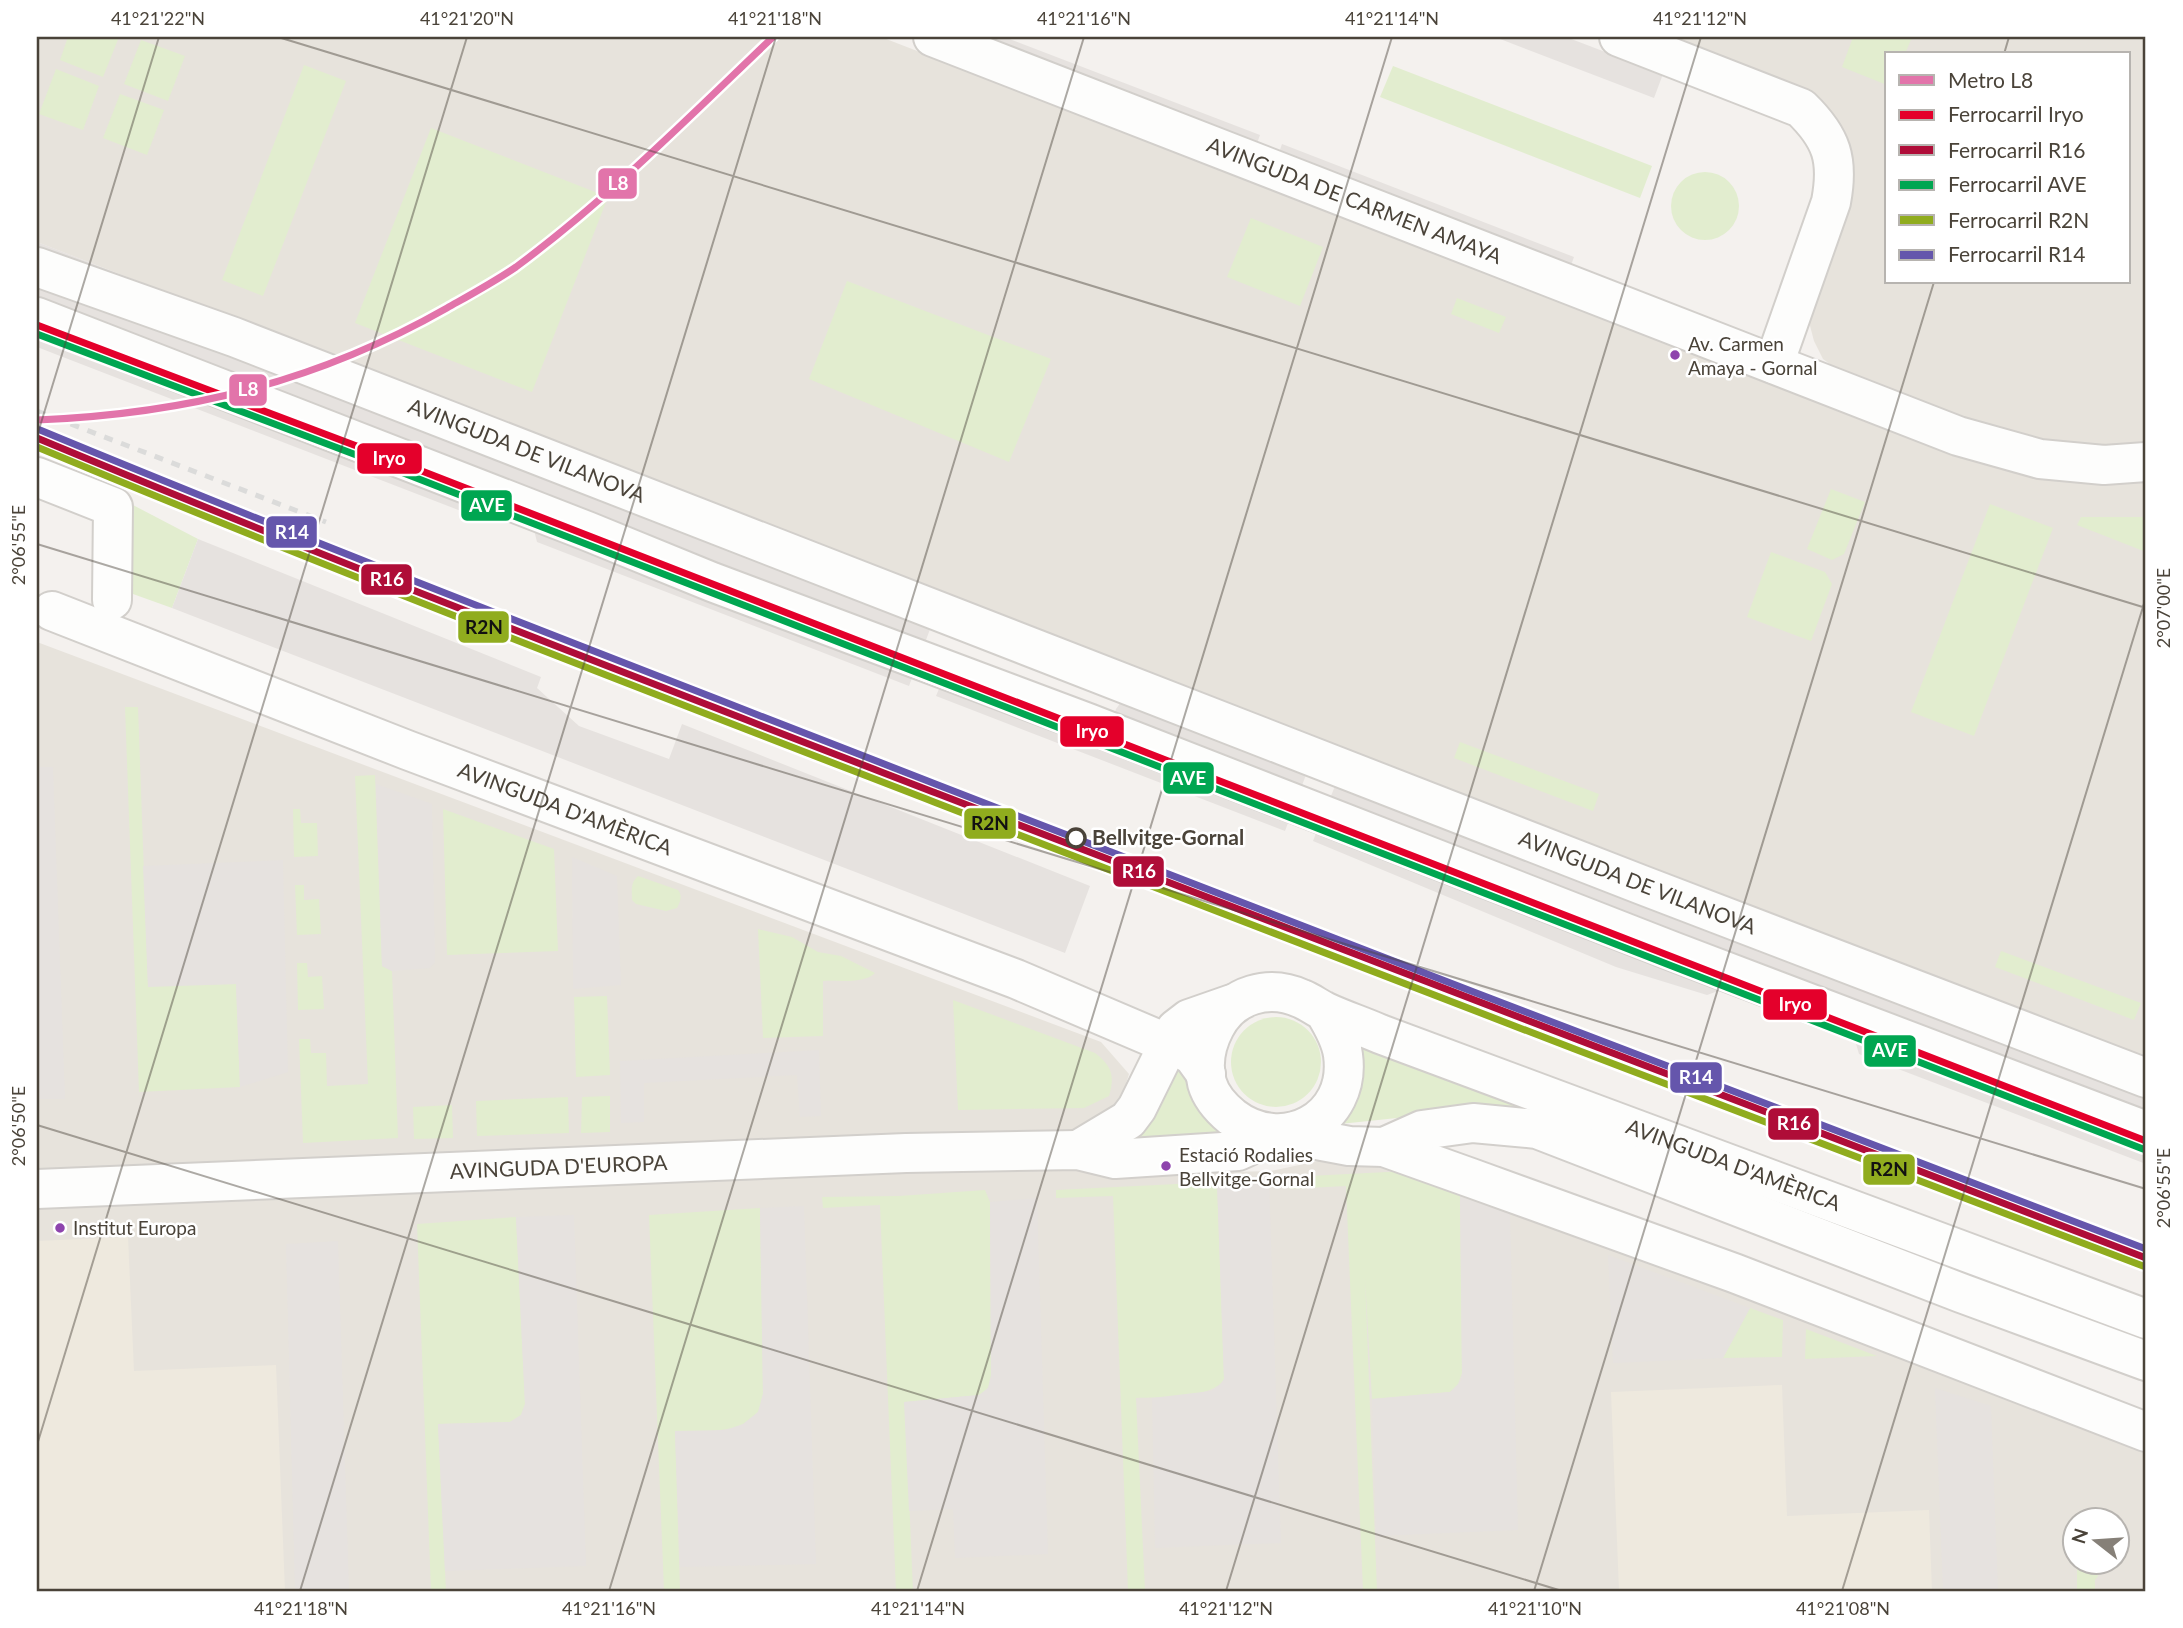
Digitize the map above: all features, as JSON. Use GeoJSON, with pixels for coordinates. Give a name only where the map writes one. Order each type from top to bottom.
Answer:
{"type":"FeatureCollection","features":[{"type":"Feature","properties":{"kind":"street","name":"AVINGUDA DE CARMEN AMAYA"},"geometry":{"type":"LineString","coordinates":[[933,37],[1958,436],[2040,459],[2104,465],[2146,462]]}},
{"type":"Feature","properties":{"kind":"street"},"geometry":{"type":"LineString","coordinates":[[1619,37],[1801,108],[1830,146],[1835,163],[1831,202],[1774,363]]}},
{"type":"Feature","properties":{"kind":"street","name":"AVINGUDA DE VILANOVA"},"geometry":{"type":"LineString","coordinates":[[37,267],[234,337],[2146,1078]]}},
{"type":"Feature","properties":{"kind":"street"},"geometry":{"type":"LineString","coordinates":[[37,317],[712,582],[1088,723],[1649,942],[2146,1131]]}},
{"type":"Feature","properties":{"kind":"street"},"geometry":{"type":"LineString","coordinates":[[37,477],[113,507],[112,600]]}},
{"type":"Feature","properties":{"kind":"street","name":"AVINGUDA D'AMÈRICA"},"geometry":{"type":"LineString","coordinates":[[52,611],[407,750],[1003,974],[1077,1005],[1153,1021],[1178,1031],[1206,1074]]}},
{"type":"Feature","properties":{"kind":"street"},"geometry":{"type":"LineString","coordinates":[[1003,691],[1021,681],[1025,660],[1013,641]]}},
{"type":"Feature","properties":{"kind":"street"},"geometry":{"type":"LineString","coordinates":[[1088,723],[1090,705],[1100,693],[1130,686]]}},
{"type":"Feature","properties":{"kind":"street","name":"AVINGUDA D'AMÈRICA"},"geometry":{"type":"LineString","coordinates":[[2146,1319],[1324,1011],[1301,998],[1278,992],[1253,994],[1232,1004],[1209,1038],[1204,1059],[1213,1098],[1240,1123],[1338,1144],[1384,1147],[1734,1273],[2146,1432]]}},
{"type":"Feature","properties":{"kind":"street"},"geometry":{"type":"LineString","coordinates":[[1178,1031],[1232,1004]]}},
{"type":"Feature","properties":{"kind":"street","name":"AVINGUDA D'AMÈRICA"},"geometry":{"type":"LineString","coordinates":[[1077,1005],[1131,1046],[1141,1065],[1146,1094]]}},
{"type":"Feature","properties":{"kind":"street"},"geometry":{"type":"LineString","coordinates":[[1281,1132],[1320,1120],[1335,1101],[1343,1078],[1343,1054],[1336,1031],[1324,1011]]}},
{"type":"Feature","properties":{"kind":"street","name":"AVINGUDA D'EUROPA"},"geometry":{"type":"LineString","coordinates":[[1078,1150],[1128,1121],[1146,1094],[1178,1031]]}},
{"type":"Feature","properties":{"kind":"street","name":"AVINGUDA D'AMÈRICA"},"geometry":{"type":"LineString","coordinates":[[1384,1147],[1422,1130],[1473,1123],[1537,1129],[1961,1293],[2146,1361]]}},
{"type":"Feature","properties":{"kind":"street","name":"AVINGUDA D'EUROPA"},"geometry":{"type":"LineString","coordinates":[[37,1189],[718,1160],[1078,1150],[1115,1159],[1221,1154],[1238,1151],[1281,1132]]}},
{"type":"Feature","properties":{"kind":"shaded area"},"geometry":{"type":"Polygon","coordinates":[[[37,37],[881,37],[1968,457],[2146,478],[2146,1061],[37,242],[37,37]]]}},
{"type":"Feature","properties":{"kind":"shaded area"},"geometry":{"type":"Polygon","coordinates":[[[939,37],[1004,37],[1260,135],[1252,157],[939,37]]]}},
{"type":"Feature","properties":{"kind":"shaded area"},"geometry":{"type":"Polygon","coordinates":[[[1495,37],[1566,37],[1663,74],[1654,98],[1495,37]]]}},
{"type":"Feature","properties":{"kind":"shaded area"},"geometry":{"type":"Polygon","coordinates":[[[1665,37],[2146,37],[2146,445],[2084,447],[2001,433],[1838,370],[1823,359],[1809,322],[1843,140],[1665,37]]]}},
{"type":"Feature","properties":{"kind":"shaded area"},"geometry":{"type":"Polygon","coordinates":[[[1282,144],[1574,257],[1566,279],[1274,167],[1282,144]]]}},
{"type":"Feature","properties":{"kind":"shaded area"},"geometry":{"type":"Polygon","coordinates":[[[37,242],[943,594],[909,686],[537,542],[531,518],[486,500],[492,523],[37,347],[37,242]]]}},
{"type":"Feature","properties":{"kind":"shaded area"},"geometry":{"type":"Polygon","coordinates":[[[198,539],[541,677],[537,688],[579,726],[669,759],[682,724],[1090,886],[1065,953],[172,608],[198,539]]]}},
{"type":"Feature","properties":{"kind":"shaded area"},"geometry":{"type":"Polygon","coordinates":[[[37,642],[1101,1042],[1129,1074],[1116,1116],[1149,1174],[1271,1171],[1384,1147],[2146,1442],[2146,1591],[37,1591],[37,642]]]}},
{"type":"Feature","properties":{"kind":"shaded area"},"geometry":{"type":"Polygon","coordinates":[[[1137,680],[1319,740],[1285,831],[936,696],[941,684],[1101,747],[1116,709],[1137,680]]]}},
{"type":"Feature","properties":{"kind":"shaded area"},"geometry":{"type":"Polygon","coordinates":[[[1349,751],[2146,1061],[2146,1164],[1859,1054],[1852,1030],[1735,985],[1707,995],[1616,967],[1313,841],[1349,751]]]}},
{"type":"Feature","properties":{"kind":"shaded area"},"geometry":{"type":"Polygon","coordinates":[[[37,767],[53,767],[65,1099],[37,1099],[37,767]]]}},
{"type":"Feature","properties":{"kind":"shaded area"},"geometry":{"type":"Polygon","coordinates":[[[376,784],[432,804],[435,962],[430,968],[392,971],[382,966],[376,784]]]}},
{"type":"Feature","properties":{"kind":"shaded area"},"geometry":{"type":"Polygon","coordinates":[[[572,857],[617,876],[621,985],[573,989],[572,857]]]}},
{"type":"Feature","properties":{"kind":"shaded area"},"geometry":{"type":"Polygon","coordinates":[[[283,860],[288,1072],[240,1087],[236,984],[148,987],[143,866],[283,860]]]}},
{"type":"Feature","properties":{"kind":"shaded area"},"geometry":{"type":"Polygon","coordinates":[[[819,1050],[821,1116],[800,1117],[797,1075],[644,1083],[644,1122],[621,1123],[620,1061],[819,1050]]]}},
{"type":"Feature","properties":{"kind":"shaded area"},"geometry":{"type":"Polygon","coordinates":[[[1269,1180],[1281,1543],[1155,1548],[1152,1398],[1211,1391],[1224,1379],[1217,1182],[1269,1180]]]}},
{"type":"Feature","properties":{"kind":"shaded area"},"geometry":{"type":"Polygon","coordinates":[[[1460,1195],[1510,1213],[1518,1530],[1376,1536],[1372,1399],[1450,1392],[1461,1381],[1460,1195]]]}},
{"type":"Feature","properties":{"kind":"shaded area"},"geometry":{"type":"Polygon","coordinates":[[[1037,1198],[1048,1554],[955,1558],[953,1509],[909,1511],[904,1402],[979,1395],[988,1388],[991,1375],[990,1202],[1037,1198]]]}},
{"type":"Feature","properties":{"kind":"shaded area"},"geometry":{"type":"Polygon","coordinates":[[[804,1206],[816,1564],[680,1567],[675,1431],[726,1430],[743,1424],[758,1412],[763,1394],[760,1208],[804,1206]]]}},
{"type":"Feature","properties":{"kind":"shaded area"},"geometry":{"type":"Polygon","coordinates":[[[574,1215],[586,1566],[445,1571],[438,1424],[510,1422],[521,1415],[525,1404],[516,1217],[574,1215]]]}},
{"type":"Feature","properties":{"kind":"shaded area","name":"Institut Europa"},"geometry":{"type":"Polygon","coordinates":[[[128,1237],[134,1371],[276,1365],[285,1591],[37,1591],[37,1241],[128,1237]]]}},
{"type":"Feature","properties":{"kind":"shaded area"},"geometry":{"type":"Polygon","coordinates":[[[338,1241],[349,1591],[295,1591],[286,1244],[338,1241]]]}},
{"type":"Feature","properties":{"kind":"shaded area"},"geometry":{"type":"Polygon","coordinates":[[[1608,1255],[1750,1308],[1723,1358],[1613,1363],[1608,1255]]]}},
{"type":"Feature","properties":{"kind":"shaded area"},"geometry":{"type":"Polygon","coordinates":[[[1782,1385],[1787,1516],[1929,1510],[1932,1591],[1619,1591],[1611,1392],[1782,1385]]]}},
{"type":"Feature","properties":{"kind":"shaded area"},"geometry":{"type":"Polygon","coordinates":[[[1935,1388],[1991,1406],[1998,1591],[1943,1591],[1935,1388]]]}},
{"type":"Feature","properties":{"kind":"green space"},"geometry":{"type":"Polygon","coordinates":[[[68,37],[119,37],[103,77],[60,60],[68,37]]]}},
{"type":"Feature","properties":{"kind":"green space"},"geometry":{"type":"Polygon","coordinates":[[[1853,37],[1912,37],[1906,52],[1885,52],[1885,84],[1842,67],[1853,37]]]}},
{"type":"Feature","properties":{"kind":"green space"},"geometry":{"type":"Polygon","coordinates":[[[141,40],[185,56],[168,101],[124,84],[141,40]]]}},
{"type":"Feature","properties":{"kind":"green space"},"geometry":{"type":"Polygon","coordinates":[[[304,65],[346,81],[263,296],[222,280],[304,65]]]}},
{"type":"Feature","properties":{"kind":"green space"},"geometry":{"type":"Polygon","coordinates":[[[1393,66],[1652,166],[1640,198],[1380,97],[1393,66]]]}},
{"type":"Feature","properties":{"kind":"green space"},"geometry":{"type":"Polygon","coordinates":[[[56,69],[99,86],[83,130],[39,114],[56,69]]]}},
{"type":"Feature","properties":{"kind":"green space"},"geometry":{"type":"Polygon","coordinates":[[[120,94],[164,110],[147,155],[103,138],[120,94]]]}},
{"type":"Feature","properties":{"kind":"green space"},"geometry":{"type":"Polygon","coordinates":[[[431,128],[608,197],[532,392],[355,323],[431,128]]]}},
{"type":"Feature","properties":{"kind":"green space"},"geometry":{"type":"Polygon","coordinates":[[[1705,172],[1718,175],[1729,182],[1736,193],[1739,206],[1736,219],[1729,230],[1718,237],[1705,240],[1692,237],[1681,230],[1674,219],[1671,206],[1674,193],[1681,182],[1692,175],[1705,172]]]}},
{"type":"Feature","properties":{"kind":"green space"},"geometry":{"type":"Polygon","coordinates":[[[1251,218],[1323,247],[1300,306],[1227,277],[1251,218]]]}},
{"type":"Feature","properties":{"kind":"green space"},"geometry":{"type":"Polygon","coordinates":[[[847,281],[1051,359],[1009,462],[809,379],[847,281]]]}},
{"type":"Feature","properties":{"kind":"green space"},"geometry":{"type":"Polygon","coordinates":[[[1457,298],[1506,317],[1499,333],[1451,314],[1457,298]]]}},
{"type":"Feature","properties":{"kind":"green space"},"geometry":{"type":"Polygon","coordinates":[[[1831,489],[1865,502],[1844,554],[1832,560],[1807,549],[1831,489]]]}},
{"type":"Feature","properties":{"kind":"green space"},"geometry":{"type":"Polygon","coordinates":[[[131,504],[198,539],[172,608],[133,594],[131,504]]]}},
{"type":"Feature","properties":{"kind":"green space"},"geometry":{"type":"Polygon","coordinates":[[[1990,504],[2053,528],[1974,736],[1911,712],[1990,504]]]}},
{"type":"Feature","properties":{"kind":"green space"},"geometry":{"type":"Polygon","coordinates":[[[2081,517],[2146,517],[2146,552],[2077,525],[2081,517]]]}},
{"type":"Feature","properties":{"kind":"green space"},"geometry":{"type":"Polygon","coordinates":[[[1771,552],[1825,572],[1832,584],[1811,641],[1747,617],[1771,552]]]}},
{"type":"Feature","properties":{"kind":"green space"},"geometry":{"type":"Polygon","coordinates":[[[125,707],[138,707],[148,986],[236,984],[240,1087],[139,1092],[125,707]]]}},
{"type":"Feature","properties":{"kind":"green space"},"geometry":{"type":"Polygon","coordinates":[[[1460,742],[1599,794],[1593,811],[1454,758],[1460,742]]]}},
{"type":"Feature","properties":{"kind":"green space"},"geometry":{"type":"Polygon","coordinates":[[[375,775],[382,966],[392,971],[398,1138],[303,1143],[299,1039],[310,1039],[311,1053],[326,1053],[327,1086],[368,1084],[355,776],[375,775]]]}},
{"type":"Feature","properties":{"kind":"green space"},"geometry":{"type":"Polygon","coordinates":[[[293,809],[300,809],[301,823],[317,823],[318,856],[294,857],[293,809]]]}},
{"type":"Feature","properties":{"kind":"green space"},"geometry":{"type":"Polygon","coordinates":[[[443,809],[554,849],[558,951],[447,955],[443,809]]]}},
{"type":"Feature","properties":{"kind":"green space"},"geometry":{"type":"Polygon","coordinates":[[[638,876],[678,890],[681,897],[677,908],[666,911],[636,904],[632,900],[632,887],[638,876]]]}},
{"type":"Feature","properties":{"kind":"green space"},"geometry":{"type":"Polygon","coordinates":[[[295,885],[304,885],[304,900],[319,899],[321,934],[297,935],[295,885]]]}},
{"type":"Feature","properties":{"kind":"green space"},"geometry":{"type":"Polygon","coordinates":[[[758,929],[792,937],[818,952],[841,956],[875,973],[865,979],[823,981],[823,1036],[763,1038],[758,929]]]}},
{"type":"Feature","properties":{"kind":"green space"},"geometry":{"type":"Polygon","coordinates":[[[2001,951],[2141,1003],[2134,1020],[1995,967],[2001,951]]]}},
{"type":"Feature","properties":{"kind":"green space"},"geometry":{"type":"Polygon","coordinates":[[[297,963],[307,963],[308,977],[322,976],[324,1009],[298,1010],[297,963]]]}},
{"type":"Feature","properties":{"kind":"green space"},"geometry":{"type":"Polygon","coordinates":[[[607,996],[610,1075],[576,1077],[574,997],[607,996]]]}},
{"type":"Feature","properties":{"kind":"green space"},"geometry":{"type":"Polygon","coordinates":[[[953,1000],[1095,1053],[1111,1072],[1109,1096],[1084,1108],[958,1110],[953,1000]]]}},
{"type":"Feature","properties":{"kind":"green space"},"geometry":{"type":"Polygon","coordinates":[[[1276,1017],[1293,1020],[1308,1030],[1318,1045],[1321,1062],[1318,1079],[1308,1094],[1293,1104],[1276,1107],[1259,1104],[1244,1094],[1234,1079],[1231,1062],[1234,1045],[1244,1030],[1259,1020],[1276,1017]]]}},
{"type":"Feature","properties":{"kind":"green space"},"geometry":{"type":"Polygon","coordinates":[[[1361,1039],[1565,1116],[1435,1114],[1340,1124],[1361,1039]]]}},
{"type":"Feature","properties":{"kind":"green space"},"geometry":{"type":"Polygon","coordinates":[[[1182,1052],[1188,1086],[1198,1110],[1223,1134],[1121,1141],[1182,1052]]]}},
{"type":"Feature","properties":{"kind":"green space"},"geometry":{"type":"Polygon","coordinates":[[[610,1096],[610,1132],[581,1133],[582,1097],[610,1096]]]}},
{"type":"Feature","properties":{"kind":"green space"},"geometry":{"type":"Polygon","coordinates":[[[568,1097],[569,1133],[477,1136],[476,1101],[568,1097]]]}},
{"type":"Feature","properties":{"kind":"green space"},"geometry":{"type":"Polygon","coordinates":[[[452,1105],[453,1138],[414,1139],[413,1107],[452,1105]]]}},
{"type":"Feature","properties":{"kind":"green space"},"geometry":{"type":"Polygon","coordinates":[[[1407,1171],[1460,1195],[1462,1373],[1457,1387],[1450,1392],[1372,1399],[1365,1278],[1377,1591],[1363,1591],[1346,1186],[1289,1189],[1289,1177],[1407,1171]]]}},
{"type":"Feature","properties":{"kind":"green space"},"geometry":{"type":"Polygon","coordinates":[[[1217,1182],[1224,1379],[1218,1386],[1198,1394],[1136,1398],[1145,1591],[1128,1591],[1113,1196],[1056,1198],[1056,1190],[1217,1182]]]}},
{"type":"Feature","properties":{"kind":"green space"},"geometry":{"type":"Polygon","coordinates":[[[985,1190],[990,1202],[991,1383],[984,1393],[979,1395],[905,1402],[913,1591],[896,1591],[880,1205],[823,1208],[822,1197],[899,1196],[985,1190]]]}},
{"type":"Feature","properties":{"kind":"green space"},"geometry":{"type":"Polygon","coordinates":[[[760,1208],[763,1394],[760,1407],[753,1418],[733,1428],[675,1432],[680,1591],[664,1591],[649,1215],[760,1208]]]}},
{"type":"Feature","properties":{"kind":"green space"},"geometry":{"type":"Polygon","coordinates":[[[516,1217],[525,1404],[521,1415],[510,1422],[438,1424],[446,1591],[431,1591],[417,1224],[516,1217]]]}},
{"type":"Feature","properties":{"kind":"green space"},"geometry":{"type":"Polygon","coordinates":[[[1750,1308],[1783,1320],[1782,1357],[1723,1358],[1750,1308]]]}},
{"type":"Feature","properties":{"kind":"green space"},"geometry":{"type":"Polygon","coordinates":[[[1806,1329],[1877,1356],[1805,1359],[1806,1329]]]}},
{"type":"Feature","properties":{"kind":"green space"},"geometry":{"type":"Polygon","coordinates":[[[2077,1576],[2098,1576],[2095,1580],[2095,1591],[2077,1591],[2077,1576]]]}},
{"type":"Feature","properties":{"kind":"railway"},"geometry":{"type":"LineString","coordinates":[[37,411],[326,522]]}},
{"type":"Feature","properties":{"kind":"metro line","name":"L8"},"geometry":{"type":"LineString","coordinates":[[37,420],[146,410],[249,390],[349,356],[398,334],[499,278],[550,241],[648,156],[773,37]]}},
{"type":"Feature","properties":{"kind":"rail line","name":"Iryo"},"geometry":{"type":"LineString","coordinates":[[37,325],[391,459],[2146,1141]]}},
{"type":"Feature","properties":{"kind":"rail line","name":"AVE"},"geometry":{"type":"LineString","coordinates":[[37,334],[388,467],[2143,1149]]}},
{"type":"Feature","properties":{"kind":"rail line","name":"R14"},"geometry":{"type":"LineString","coordinates":[[40,430],[376,566],[1391,960],[2146,1249]]}},
{"type":"Feature","properties":{"kind":"rail line","name":"R16"},"geometry":{"type":"LineString","coordinates":[[37,438],[598,662],[2146,1258]]}},
{"type":"Feature","properties":{"kind":"rail line","name":"R2N"},"geometry":{"type":"LineString","coordinates":[[37,447],[597,671],[2143,1266]]}},
{"type":"Feature","properties":{"kind":"place","name":"Av. Carmen Amaya - Gornal"},"geometry":{"type":"Point","coordinates":[1675,355]}},
{"type":"Feature","properties":{"kind":"place","name":"Bellvitge-Gornal"},"geometry":{"type":"Point","coordinates":[1076,838]}},
{"type":"Feature","properties":{"kind":"place","name":"Estació Rodalies Bellvitge-Gornal"},"geometry":{"type":"Point","coordinates":[1166,1166]}},
{"type":"Feature","properties":{"kind":"place","name":"Institut Europa"},"geometry":{"type":"Point","coordinates":[60,1228]}}]}
